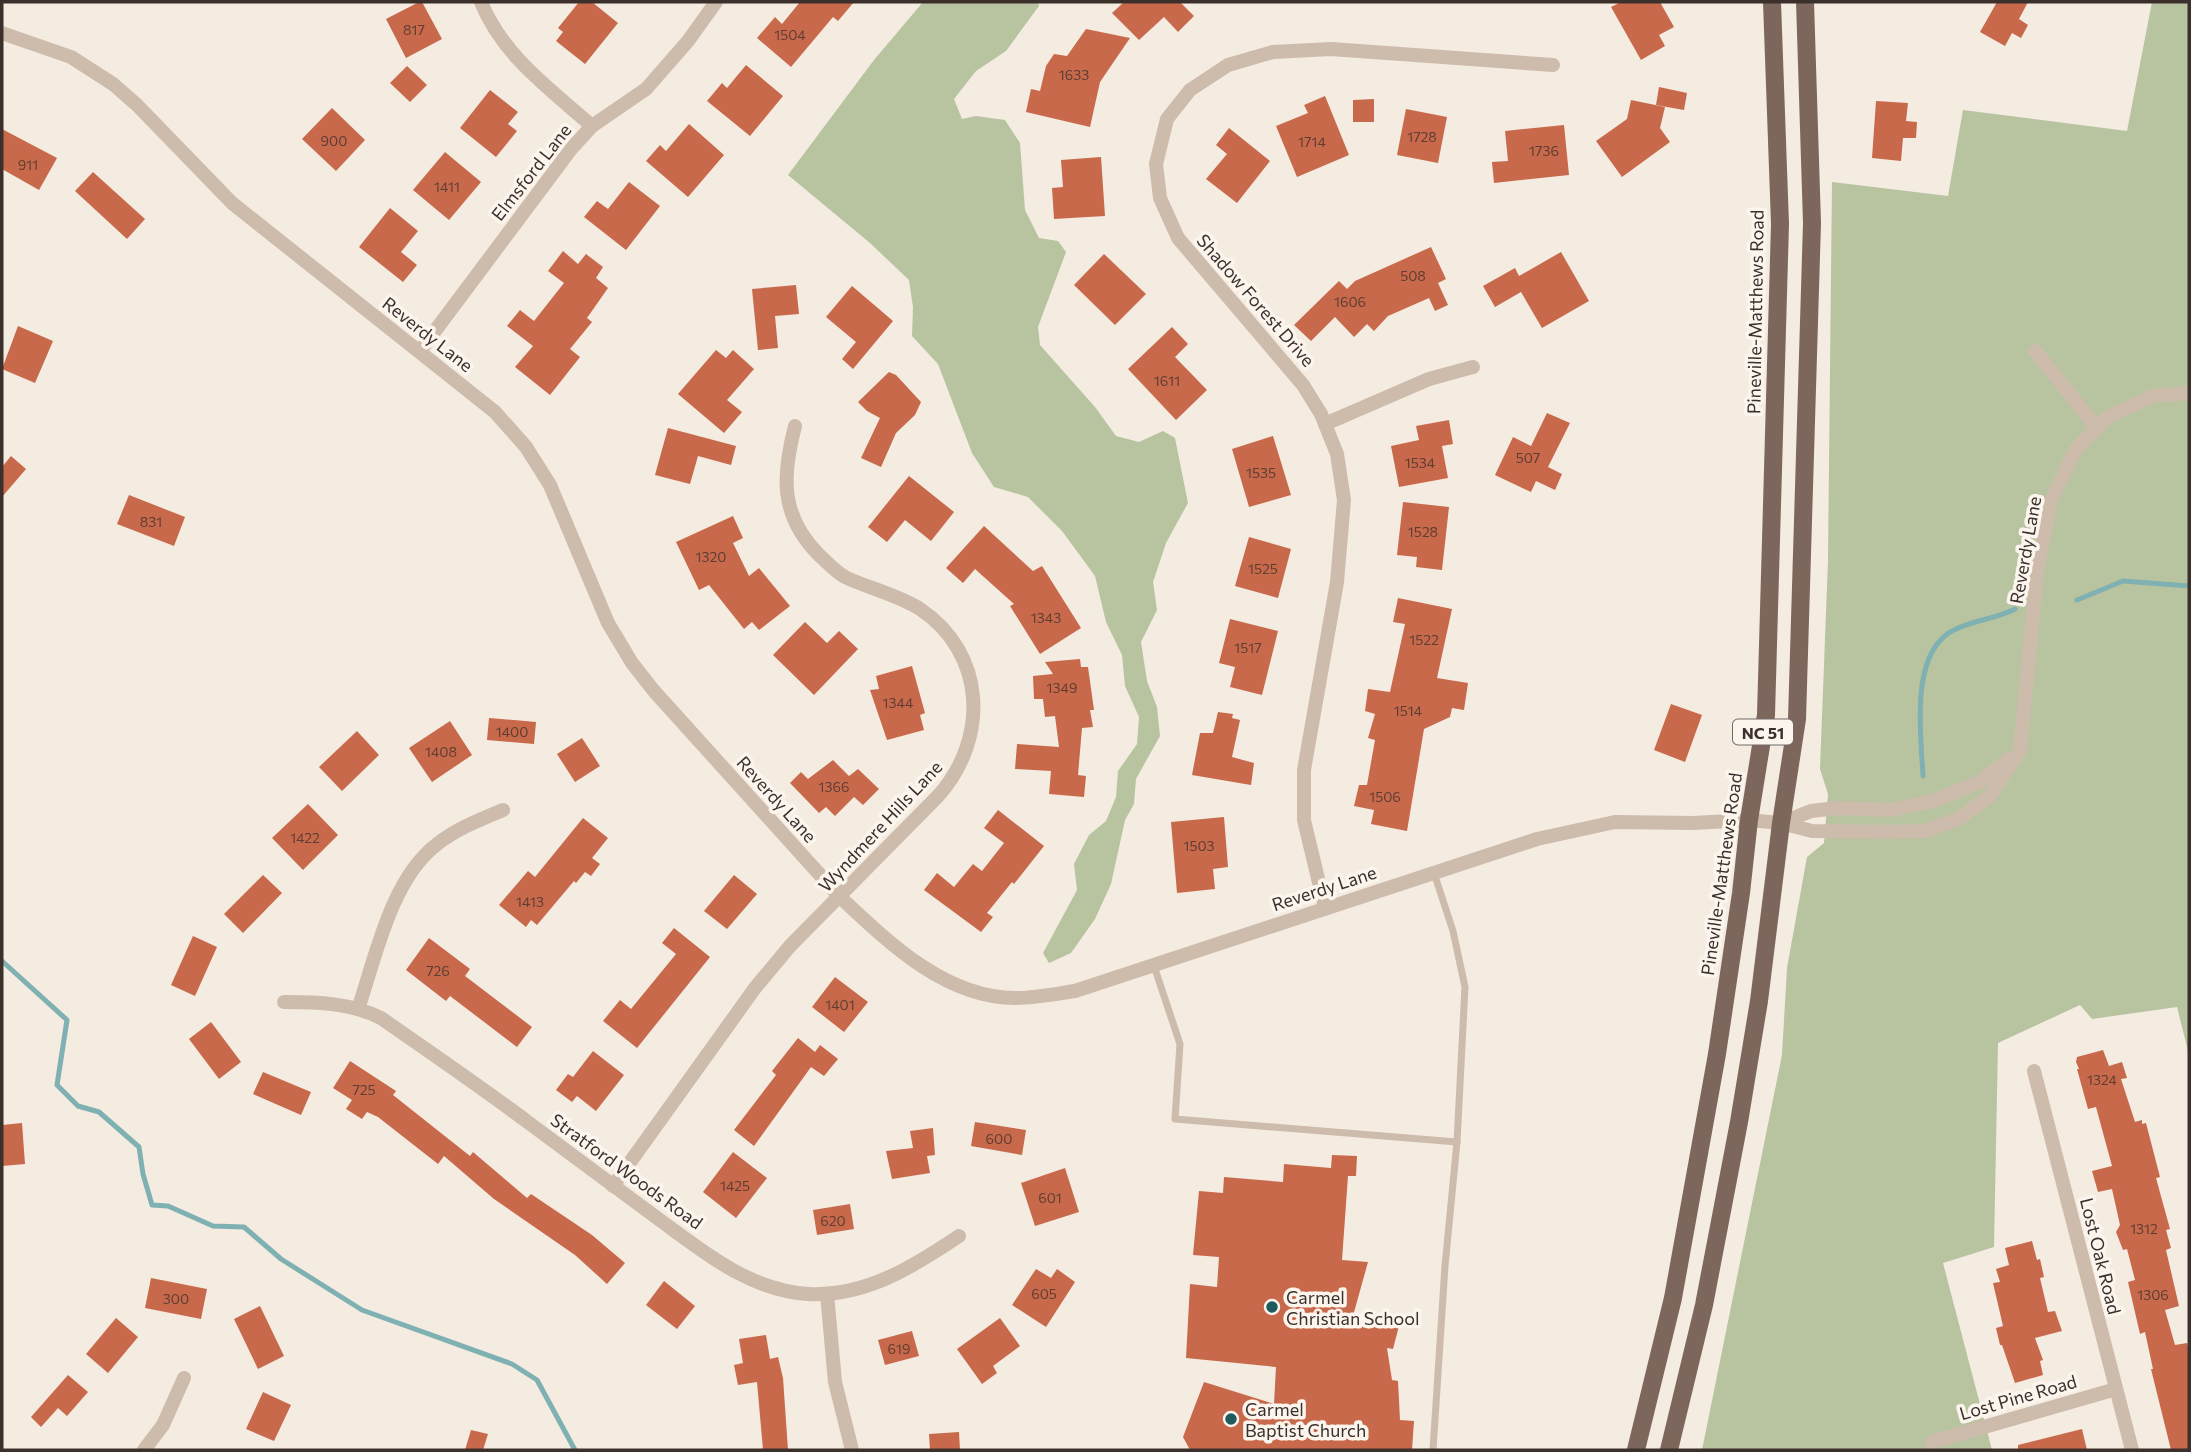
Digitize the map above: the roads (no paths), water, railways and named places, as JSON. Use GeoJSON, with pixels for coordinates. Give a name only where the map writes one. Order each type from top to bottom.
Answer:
{"type":"FeatureCollection","features":[{"type":"Feature","properties":{"kind":"main road","name":"Pineville-Matthews Road"},"geometry":{"type":"LineString","coordinates":[[1636,1450],[1673,1298],[1713,1081],[1766,715],[1780,224],[1772,2]]}},
{"type":"Feature","properties":{"kind":"main road","name":"NC 51"},"geometry":{"type":"LineString","coordinates":[[1669,1450],[1704,1305],[1739,1122],[1759,1001],[1797,719],[1812,223],[1805,2]]}},
{"type":"Feature","properties":{"kind":"street"},"geometry":{"type":"LineString","coordinates":[[481,2],[509,50],[537,79],[592,126]]}},
{"type":"Feature","properties":{"kind":"street","name":"Elmsford Lane"},"geometry":{"type":"LineString","coordinates":[[420,351],[571,149],[592,126],[646,89],[682,50],[716,2]]}},
{"type":"Feature","properties":{"kind":"street","name":"Reverdy Lane"},"geometry":{"type":"LineString","coordinates":[[2,33],[71,57],[113,84],[137,105],[213,187],[495,412],[526,447],[551,485],[591,588],[608,623],[632,663],[654,691],[840,897],[919,964],[948,981],[979,993],[1013,998],[1074,991],[1537,839],[1615,822],[1693,823],[1749,820],[1781,823],[1812,831],[1924,831],[1958,819],[1989,797],[2020,751],[2037,570],[2051,500],[2075,450],[2109,416],[2154,396],[2189,393]]}},
{"type":"Feature","properties":{"kind":"street","name":"Shadow Forest Drive"},"geometry":{"type":"LineString","coordinates":[[1325,908],[1304,820],[1304,771],[1337,582],[1344,500],[1337,454],[1325,424],[1303,385],[1178,238],[1160,198],[1156,164],[1167,119],[1190,90],[1228,65],[1273,52],[1331,49],[1553,65]]}},
{"type":"Feature","properties":{"kind":"street"},"geometry":{"type":"LineString","coordinates":[[2035,351],[2097,428]]}},
{"type":"Feature","properties":{"kind":"street"},"geometry":{"type":"LineString","coordinates":[[1325,424],[1429,379],[1473,367]]}},
{"type":"Feature","properties":{"kind":"street","name":"Wyndmere Hills Lane"},"geometry":{"type":"LineString","coordinates":[[613,1186],[755,988],[790,946],[950,783],[970,741],[974,703],[965,664],[956,647],[933,619],[901,599],[845,577],[815,550],[794,523],[788,501],[787,471],[795,426]]}},
{"type":"Feature","properties":{"kind":"street","name":"Reverdy Lane"},"geometry":{"type":"LineString","coordinates":[[1781,823],[1811,811],[1837,808],[1891,810],[1933,801],[1980,782],[2020,751]]}},
{"type":"Feature","properties":{"kind":"street"},"geometry":{"type":"LineString","coordinates":[[358,1009],[388,917],[406,877],[437,844],[469,824],[503,810]]}},
{"type":"Feature","properties":{"kind":"street","name":"Stratford Woods Road"},"geometry":{"type":"LineString","coordinates":[[284,1002],[325,1003],[358,1009],[381,1018],[734,1272],[767,1286],[787,1291],[827,1294],[858,1289],[890,1278],[959,1236]]}},
{"type":"Feature","properties":{"kind":"street","name":"Lost Oak Road"},"geometry":{"type":"LineString","coordinates":[[2034,1070],[2132,1450]]}},
{"type":"Feature","properties":{"kind":"street"},"geometry":{"type":"LineString","coordinates":[[827,1294],[835,1382],[852,1450]]}},
{"type":"Feature","properties":{"kind":"street"},"geometry":{"type":"LineString","coordinates":[[144,1450],[163,1425],[184,1378]]}},
{"type":"Feature","properties":{"kind":"street","name":"Lost Pine Road"},"geometry":{"type":"LineString","coordinates":[[1932,1442],[2116,1389]]}},
{"type":"Feature","properties":{"kind":"lane"},"geometry":{"type":"LineString","coordinates":[[1433,1450],[1457,1142],[1465,987],[1453,932],[1434,873]]}},
{"type":"Feature","properties":{"kind":"lane"},"geometry":{"type":"LineString","coordinates":[[1154,966],[1180,1044],[1175,1119],[1457,1142]]}},
{"type":"Feature","properties":{"kind":"waterway"},"geometry":{"type":"LineString","coordinates":[[2077,600],[2123,581],[2189,586]]}},
{"type":"Feature","properties":{"kind":"waterway"},"geometry":{"type":"LineString","coordinates":[[1923,776],[1921,696],[1930,656],[1940,641],[1954,630],[2015,609]]}},
{"type":"Feature","properties":{"kind":"waterway"},"geometry":{"type":"LineString","coordinates":[[2,961],[67,1020],[57,1085],[78,1106],[99,1112],[139,1147],[152,1205],[168,1206],[213,1226],[244,1227],[281,1259],[362,1310],[512,1364],[537,1380],[575,1450]]}},
{"type":"Feature","properties":{"kind":"place","name":"Carmel Christian School"},"geometry":{"type":"Point","coordinates":[1272,1307]}},
{"type":"Feature","properties":{"kind":"place","name":"Carmel Baptist Church"},"geometry":{"type":"Point","coordinates":[1231,1419]}}]}
